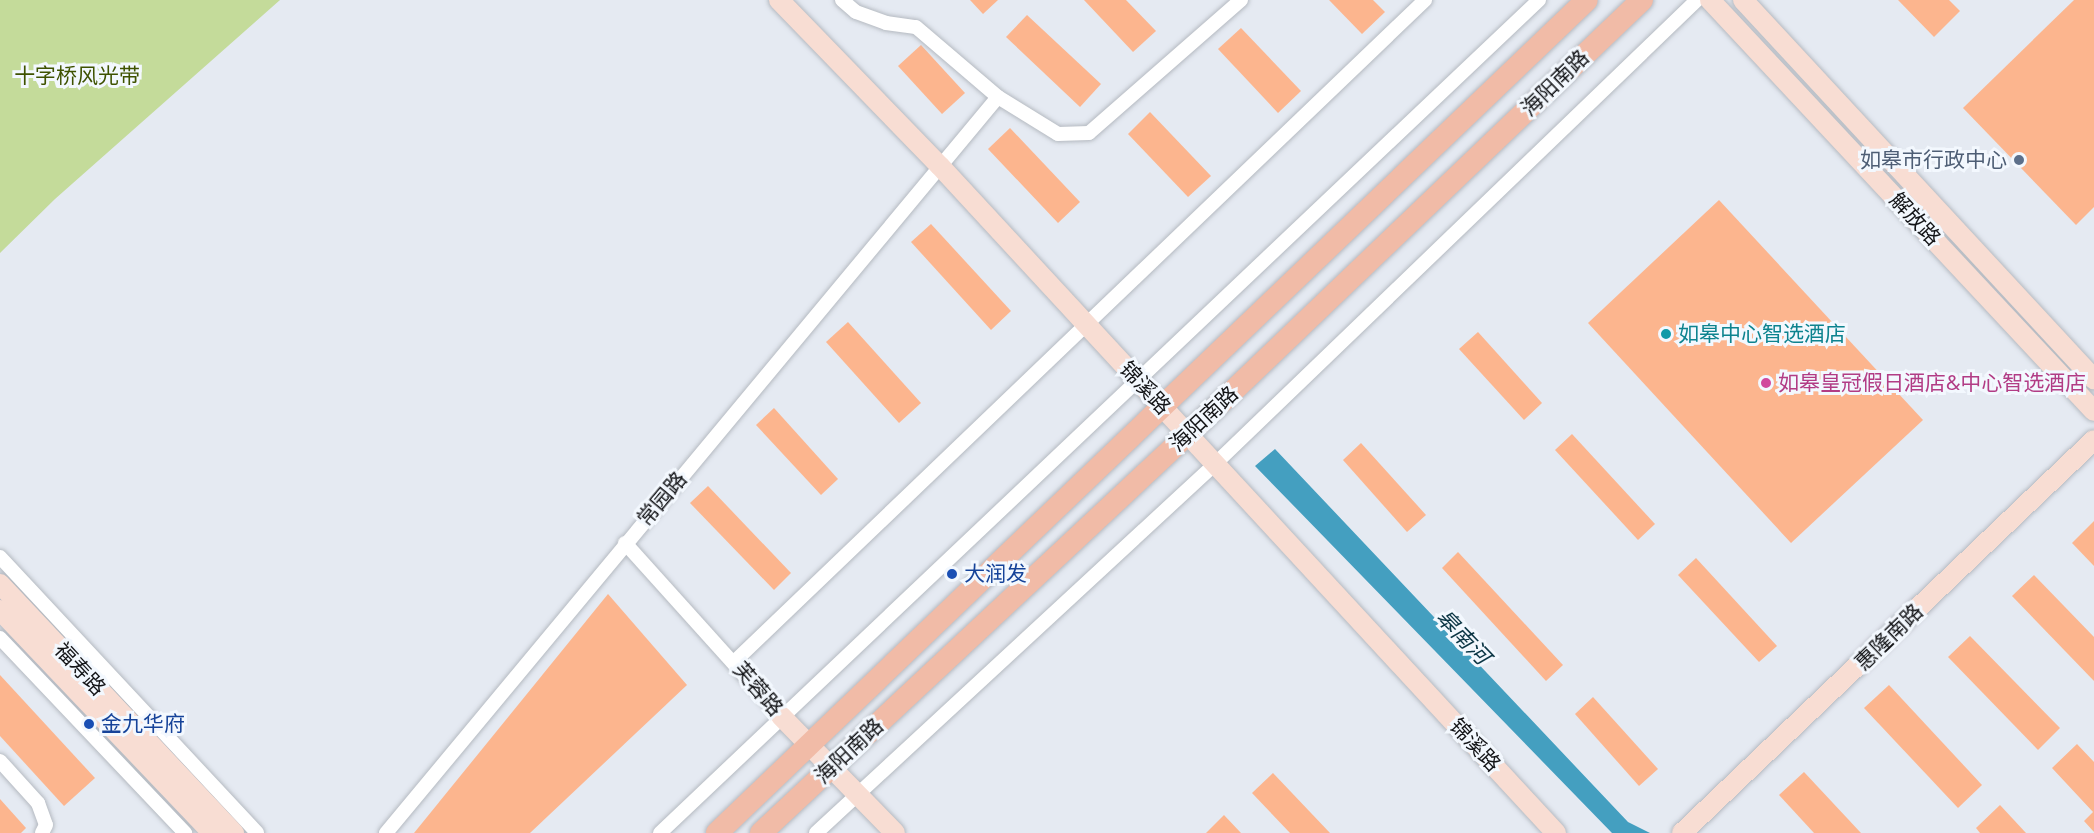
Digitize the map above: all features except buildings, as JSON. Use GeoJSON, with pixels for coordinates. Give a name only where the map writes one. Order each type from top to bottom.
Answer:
{"type":"FeatureCollection","features":[{"type":"Feature","properties":{"kind":"main road","name":"海阳南路"},"geometry":{"type":"LineString","coordinates":[[717,833],[808,742],[1163,408],[1587,0]]}},
{"type":"Feature","properties":{"kind":"main road","name":"海阳南路"},"geometry":{"type":"LineString","coordinates":[[761,833],[1188,434],[1642,0]]}},
{"type":"Feature","properties":{"kind":"street","name":"锦溪路"},"geometry":{"type":"LineString","coordinates":[[779,0],[940,166],[1556,833]]}},
{"type":"Feature","properties":{"kind":"street"},"geometry":{"type":"LineString","coordinates":[[842,0],[856,12],[886,23],[916,27],[998,97],[1058,134],[1089,133],[1241,0]]}},
{"type":"Feature","properties":{"kind":"street"},"geometry":{"type":"LineString","coordinates":[[734,662],[1088,326],[1425,0]]}},
{"type":"Feature","properties":{"kind":"street"},"geometry":{"type":"LineString","coordinates":[[660,833],[1539,0]]}},
{"type":"Feature","properties":{"kind":"street"},"geometry":{"type":"LineString","coordinates":[[816,833],[856,793],[1215,464],[1697,0]]}},
{"type":"Feature","properties":{"kind":"street","name":"解放路"},"geometry":{"type":"LineString","coordinates":[[1710,0],[2094,411]]}},
{"type":"Feature","properties":{"kind":"street","name":"解放路"},"geometry":{"type":"LineString","coordinates":[[1743,0],[2094,379]]}},
{"type":"Feature","properties":{"kind":"street","name":"常园路"},"geometry":{"type":"LineString","coordinates":[[386,833],[998,97]]}},
{"type":"Feature","properties":{"kind":"street","name":"惠隆南路"},"geometry":{"type":"LineString","coordinates":[[1682,833],[2094,440]]}},
{"type":"Feature","properties":{"kind":"street","name":"芙蓉路"},"geometry":{"type":"LineString","coordinates":[[625,543],[781,716],[895,833]]}},
{"type":"Feature","properties":{"kind":"street"},"geometry":{"type":"LineString","coordinates":[[0,557],[257,833]]}},
{"type":"Feature","properties":{"kind":"street","name":"福寿路"},"geometry":{"type":"LineString","coordinates":[[0,584],[234,833]]}},
{"type":"Feature","properties":{"kind":"street","name":"福寿路"},"geometry":{"type":"LineString","coordinates":[[0,610],[212,833]]}},
{"type":"Feature","properties":{"kind":"street"},"geometry":{"type":"LineString","coordinates":[[0,638],[185,833]]}},
{"type":"Feature","properties":{"kind":"street"},"geometry":{"type":"LineString","coordinates":[[0,761],[38,803],[46,825],[42,833]]}},
{"type":"Feature","properties":{"kind":"green space","name":"十字桥风光带"},"geometry":{"type":"Polygon","coordinates":[[[0,0],[280,0],[55,199],[0,253],[0,0]]]}},
{"type":"Feature","properties":{"kind":"water"},"geometry":{"type":"Polygon","coordinates":[[[1275,449],[1628,822],[1650,833],[1612,833],[1255,466],[1275,449]]]}},
{"type":"Feature","properties":{"kind":"place","name":"如皋市行政中心"},"geometry":{"type":"Point","coordinates":[2019,160]}},
{"type":"Feature","properties":{"kind":"place","name":"如皋中心智选酒店"},"geometry":{"type":"Point","coordinates":[1666,334]}},
{"type":"Feature","properties":{"kind":"place","name":"如皋皇冠假日酒店&中心智选酒店"},"geometry":{"type":"Point","coordinates":[1766,383]}},
{"type":"Feature","properties":{"kind":"place","name":"大润发"},"geometry":{"type":"Point","coordinates":[952,574]}},
{"type":"Feature","properties":{"kind":"place","name":"金九华府"},"geometry":{"type":"Point","coordinates":[89,724]}},
{"type":"Feature","properties":{"kind":"water label","name":"皋南河"},"geometry":{"type":"Point","coordinates":[1463,637]}}]}
